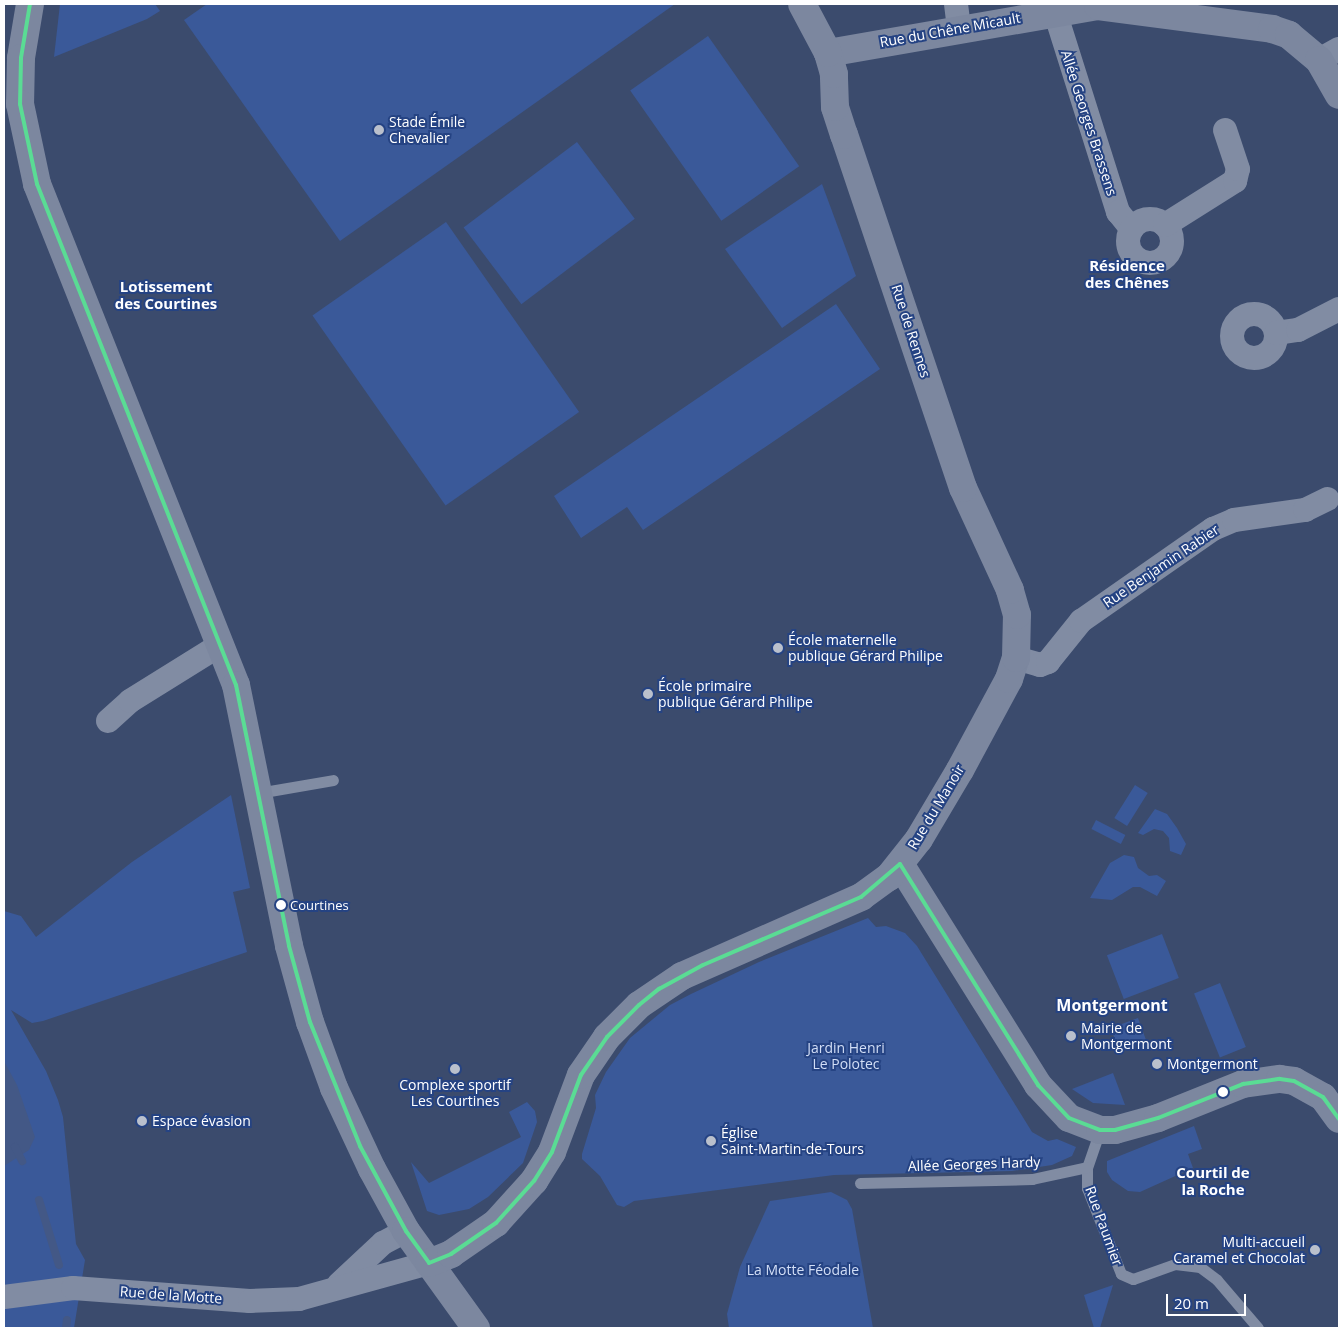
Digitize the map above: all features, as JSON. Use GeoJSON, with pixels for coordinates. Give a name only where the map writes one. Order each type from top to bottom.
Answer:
{"type":"FeatureCollection","features":[{"type":"Feature","properties":{"kind":"street"},"geometry":{"type":"LineString","coordinates":[[30,4],[12,106],[29,153],[48,216],[236,685],[289,946],[310,1022],[360,1146],[406,1231],[476,1328]]}},
{"type":"Feature","properties":{"kind":"street","name":"Rue de Rennes"},"geometry":{"type":"LineString","coordinates":[[802,4],[828,54],[834,74],[835,106],[844,135],[963,488],[1010,590],[1017,615],[1016,658]]}},
{"type":"Feature","properties":{"kind":"street","name":"Rue du Chêne Micault"},"geometry":{"type":"LineString","coordinates":[[828,54],[957,16],[1055,12],[1099,5],[1272,29],[1329,54],[1339,95]]}},
{"type":"Feature","properties":{"kind":"street","name":"Allée Georges Brassens"},"geometry":{"type":"LineString","coordinates":[[1055,12],[1118,212],[1132,229]]}},
{"type":"Feature","properties":{"kind":"street"},"geometry":{"type":"LineString","coordinates":[[1165,225],[1235,181],[1238,169],[1225,130]]}},
{"type":"Feature","properties":{"kind":"street"},"geometry":{"type":"LineString","coordinates":[[1148,219],[1165,225],[1172,236],[1170,250],[1154,262],[1140,260],[1131,250],[1132,229],[1148,219]]}},
{"type":"Feature","properties":{"kind":"street"},"geometry":{"type":"LineString","coordinates":[[1276,333],[1298,330],[1339,309]]}},
{"type":"Feature","properties":{"kind":"street","name":"Rue Benjamin Rabier"},"geometry":{"type":"LineString","coordinates":[[1016,658],[1040,666],[1048,662],[1081,621],[1224,523],[1305,510],[1328,499]]}},
{"type":"Feature","properties":{"kind":"street"},"geometry":{"type":"LineString","coordinates":[[108,721],[130,701],[220,645]]}},
{"type":"Feature","properties":{"kind":"street","name":"Rue du Manoir"},"geometry":{"type":"LineString","coordinates":[[429,1262],[451,1254],[496,1223],[534,1181],[552,1152],[580,1075],[607,1037],[639,1005],[659,989],[703,965],[861,897],[900,864],[960,770],[1009,679],[1016,658]]}},
{"type":"Feature","properties":{"kind":"street"},"geometry":{"type":"LineString","coordinates":[[900,864],[1038,1085],[1069,1118],[1100,1130],[1133,1126],[1243,1084],[1266,1080],[1294,1082],[1311,1088],[1323,1096],[1339,1119]]}},
{"type":"Feature","properties":{"kind":"street","name":"Rue de la Motte"},"geometry":{"type":"LineString","coordinates":[[336,1287],[383,1243],[406,1231]]}},
{"type":"Feature","properties":{"kind":"street","name":"Rue de la Motte"},"geometry":{"type":"LineString","coordinates":[[4,1297],[73,1288],[250,1301],[299,1299],[429,1262]]}},
{"type":"Feature","properties":{"kind":"lane"},"geometry":{"type":"LineString","coordinates":[[258,793],[333,780]]}},
{"type":"Feature","properties":{"kind":"lane","name":"Rue Paumier"},"geometry":{"type":"LineString","coordinates":[[1100,1130],[1088,1167],[1087,1188],[1121,1274],[1133,1279],[1175,1264],[1200,1266],[1217,1280],[1258,1328]]}},
{"type":"Feature","properties":{"kind":"lane","name":"Allée Georges Hardy"},"geometry":{"type":"LineString","coordinates":[[860,1183],[1032,1179],[1088,1167]]}},
{"type":"Feature","properties":{"kind":"green space"},"geometry":{"type":"Polygon","coordinates":[[[60,4],[155,4],[160,11],[147,19],[54,57],[60,4]]]}},
{"type":"Feature","properties":{"kind":"green space","name":"Stade Émile Chevalier"},"geometry":{"type":"Polygon","coordinates":[[[207,4],[675,4],[340,241],[184,20],[207,4]]]}},
{"type":"Feature","properties":{"kind":"green space"},"geometry":{"type":"Polygon","coordinates":[[[708,36],[799,166],[721,221],[630,90],[708,36]]]}},
{"type":"Feature","properties":{"kind":"green space"},"geometry":{"type":"Polygon","coordinates":[[[577,142],[635,219],[521,304],[464,227],[577,142]]]}},
{"type":"Feature","properties":{"kind":"green space"},"geometry":{"type":"Polygon","coordinates":[[[822,184],[856,276],[782,328],[725,249],[822,184]]]}},
{"type":"Feature","properties":{"kind":"green space"},"geometry":{"type":"Polygon","coordinates":[[[446,222],[579,412],[446,506],[312,315],[446,222]]]}},
{"type":"Feature","properties":{"kind":"green space"},"geometry":{"type":"Polygon","coordinates":[[[836,304],[880,369],[643,530],[627,507],[581,538],[554,496],[836,304]]]}},
{"type":"Feature","properties":{"kind":"green space"},"geometry":{"type":"Polygon","coordinates":[[[1135,785],[1148,793],[1127,826],[1114,818],[1135,785]]]}},
{"type":"Feature","properties":{"kind":"green space"},"geometry":{"type":"Polygon","coordinates":[[[231,795],[250,888],[233,892],[247,952],[43,1021],[32,1023],[11,1010],[46,1071],[58,1100],[63,1117],[76,1244],[85,1260],[74,1328],[4,1328],[4,911],[21,916],[36,937],[132,862],[231,795]]]}},
{"type":"Feature","properties":{"kind":"green space"},"geometry":{"type":"Polygon","coordinates":[[[1155,809],[1167,814],[1177,828],[1186,844],[1181,855],[1170,851],[1169,838],[1163,831],[1154,829],[1143,835],[1138,833],[1155,809]]]}},
{"type":"Feature","properties":{"kind":"green space"},"geometry":{"type":"Polygon","coordinates":[[[1096,820],[1125,835],[1121,844],[1091,829],[1096,820]]]}},
{"type":"Feature","properties":{"kind":"green space"},"geometry":{"type":"Polygon","coordinates":[[[1124,855],[1134,857],[1138,868],[1149,876],[1157,875],[1166,881],[1157,896],[1140,887],[1133,887],[1112,900],[1090,898],[1110,863],[1124,855]]]}},
{"type":"Feature","properties":{"kind":"green space","name":"Jardin Henri Le Polotec"},"geometry":{"type":"Polygon","coordinates":[[[868,918],[876,927],[886,926],[905,933],[917,946],[1032,1132],[1048,1141],[1057,1139],[1076,1147],[1072,1156],[1052,1165],[1012,1171],[834,1175],[634,1201],[624,1207],[617,1205],[600,1176],[582,1159],[582,1154],[596,1108],[595,1095],[606,1072],[630,1038],[670,1005],[691,994],[759,962],[868,918]]]}},
{"type":"Feature","properties":{"kind":"green space"},"geometry":{"type":"Polygon","coordinates":[[[1162,934],[1179,978],[1124,999],[1107,955],[1162,934]]]}},
{"type":"Feature","properties":{"kind":"green space"},"geometry":{"type":"Polygon","coordinates":[[[1220,983],[1246,1047],[1220,1057],[1194,993],[1220,983]]]}},
{"type":"Feature","properties":{"kind":"green space"},"geometry":{"type":"Polygon","coordinates":[[[1138,1018],[1146,1040],[1119,1050],[1111,1028],[1138,1018]]]}},
{"type":"Feature","properties":{"kind":"green space"},"geometry":{"type":"Polygon","coordinates":[[[1113,1073],[1125,1105],[1093,1103],[1072,1089],[1113,1073]]]}},
{"type":"Feature","properties":{"kind":"green space"},"geometry":{"type":"Polygon","coordinates":[[[527,1102],[535,1111],[537,1122],[523,1163],[488,1197],[469,1209],[439,1215],[427,1211],[411,1162],[429,1183],[521,1137],[509,1112],[527,1102]]]}},
{"type":"Feature","properties":{"kind":"green space"},"geometry":{"type":"Polygon","coordinates":[[[1194,1126],[1202,1149],[1188,1154],[1193,1168],[1140,1192],[1128,1191],[1112,1180],[1107,1172],[1107,1161],[1194,1126]]]}},
{"type":"Feature","properties":{"kind":"green space","name":"La Motte Féodale"},"geometry":{"type":"Polygon","coordinates":[[[831,1192],[847,1200],[852,1209],[873,1328],[729,1328],[727,1314],[740,1267],[770,1201],[831,1192]]]}},
{"type":"Feature","properties":{"kind":"green space"},"geometry":{"type":"Polygon","coordinates":[[[1113,1285],[1100,1328],[1094,1328],[1084,1295],[1113,1285]]]}},
{"type":"Feature","properties":{"kind":"shaded area"},"geometry":{"type":"Polygon","coordinates":[[[4,1061],[17,1085],[35,1137],[29,1150],[4,1166],[4,1061]]]}},
{"type":"Feature","properties":{"kind":"waterway"},"geometry":{"type":"LineString","coordinates":[[15,1147],[22,1161]]}},
{"type":"Feature","properties":{"kind":"waterway"},"geometry":{"type":"LineString","coordinates":[[39,1200],[59,1265]]}},
{"type":"Feature","properties":{"kind":"waterway"},"geometry":{"type":"LineString","coordinates":[[66,1328],[67,1320]]}},
{"type":"Feature","properties":{"kind":"transit line"},"geometry":{"type":"LineString","coordinates":[[30,4],[21,58],[20,104],[37,184],[236,685],[289,946],[310,1022],[360,1146],[406,1231],[429,1263]]}},
{"type":"Feature","properties":{"kind":"transit line"},"geometry":{"type":"LineString","coordinates":[[900,864],[1038,1085],[1069,1118],[1100,1130],[1115,1130],[1158,1118],[1243,1084],[1280,1079],[1294,1081],[1323,1097],[1339,1119]]}},
{"type":"Feature","properties":{"kind":"transit line"},"geometry":{"type":"LineString","coordinates":[[429,1263],[451,1254],[496,1223],[534,1181],[552,1152],[581,1075],[607,1037],[639,1005],[659,989],[703,965],[861,897],[900,864]]}},
{"type":"Feature","properties":{"kind":"place","name":"Stade Émile Chevalier"},"geometry":{"type":"Point","coordinates":[379,130]}},
{"type":"Feature","properties":{"kind":"place","name":"École maternelle publique Gérard Philipe"},"geometry":{"type":"Point","coordinates":[778,648]}},
{"type":"Feature","properties":{"kind":"place","name":"École primaire publique Gérard Philipe"},"geometry":{"type":"Point","coordinates":[648,694]}},
{"type":"Feature","properties":{"kind":"place","name":"Courtines"},"geometry":{"type":"Point","coordinates":[281,905]}},
{"type":"Feature","properties":{"kind":"place","name":"Mairie de Montgermont"},"geometry":{"type":"Point","coordinates":[1071,1036]}},
{"type":"Feature","properties":{"kind":"place","name":"Montgermont"},"geometry":{"type":"Point","coordinates":[1157,1064]}},
{"type":"Feature","properties":{"kind":"place","name":"Complexe sportif Les Courtines"},"geometry":{"type":"Point","coordinates":[455,1069]}},
{"type":"Feature","properties":{"kind":"place","name":"Espace évasion"},"geometry":{"type":"Point","coordinates":[142,1121]}},
{"type":"Feature","properties":{"kind":"place","name":"Église Saint-Martin-de-Tours"},"geometry":{"type":"Point","coordinates":[711,1141]}},
{"type":"Feature","properties":{"kind":"place","name":"Multi-accueil Caramel et Chocolat"},"geometry":{"type":"Point","coordinates":[1315,1250]}},
{"type":"Feature","properties":{"kind":"district","name":"Résidence des Chênes"},"geometry":{"type":"Point","coordinates":[1127,274]}},
{"type":"Feature","properties":{"kind":"district","name":"Lotissement des Courtines"},"geometry":{"type":"Point","coordinates":[166,294]}},
{"type":"Feature","properties":{"kind":"district","name":"Montgermont"},"geometry":{"type":"Point","coordinates":[1112,1005]}},
{"type":"Feature","properties":{"kind":"district","name":"Courtil de la Roche"},"geometry":{"type":"Point","coordinates":[1213,1180]}}]}
